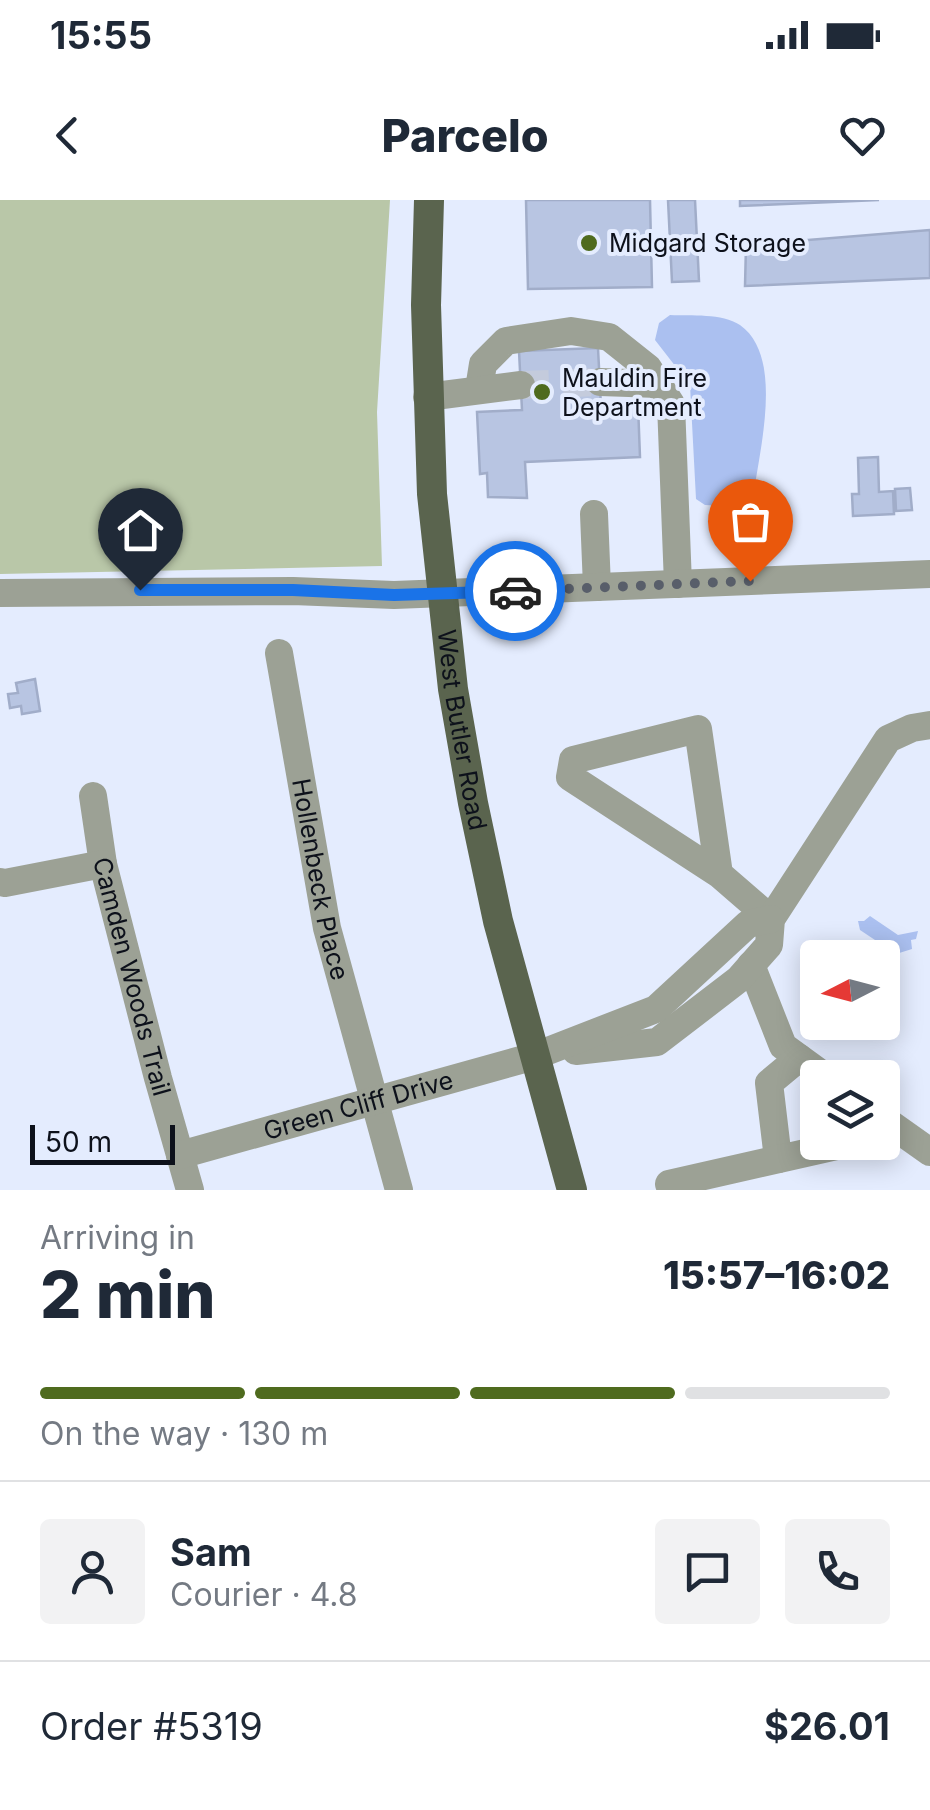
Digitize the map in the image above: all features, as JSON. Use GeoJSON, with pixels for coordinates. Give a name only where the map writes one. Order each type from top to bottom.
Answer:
{"type":"FeatureCollection","features":[{"type":"Feature","properties":{"kind":"main road","name":"West Butler Road"},"geometry":{"type":"LineString","coordinates":[[430,200],[427,396],[432,494],[453,689],[498,921],[572,1190]]}},
{"type":"Feature","properties":{"kind":"street"},"geometry":{"type":"LineString","coordinates":[[479,389],[483,364],[506,341],[571,330],[608,336],[648,368],[671,404],[678,584]]}},
{"type":"Feature","properties":{"kind":"street"},"geometry":{"type":"LineString","coordinates":[[600,382],[658,384]]}},
{"type":"Feature","properties":{"kind":"street"},"geometry":{"type":"LineString","coordinates":[[427,396],[521,385]]}},
{"type":"Feature","properties":{"kind":"street"},"geometry":{"type":"LineString","coordinates":[[594,514],[596,587]]}},
{"type":"Feature","properties":{"kind":"street"},"geometry":{"type":"LineString","coordinates":[[0,593],[293,590],[444,594],[930,574]]}},
{"type":"Feature","properties":{"kind":"street","name":"Hollenbeck Place"},"geometry":{"type":"LineString","coordinates":[[279,653],[328,928],[399,1190]]}},
{"type":"Feature","properties":{"kind":"street"},"geometry":{"type":"LineString","coordinates":[[535,1056],[657,1042],[739,979],[769,945],[771,919],[888,739],[912,728],[930,726]]}},
{"type":"Feature","properties":{"kind":"street"},"geometry":{"type":"LineString","coordinates":[[719,874],[698,729],[572,760],[570,778],[719,874],[771,919]]}},
{"type":"Feature","properties":{"kind":"street","name":"Camden Woods Trail"},"geometry":{"type":"LineString","coordinates":[[93,796],[103,864],[190,1190]]}},
{"type":"Feature","properties":{"kind":"street"},"geometry":{"type":"LineString","coordinates":[[0,882],[103,864]]}},
{"type":"Feature","properties":{"kind":"street"},"geometry":{"type":"LineString","coordinates":[[535,1056],[656,1009],[748,924],[771,919]]}},
{"type":"Feature","properties":{"kind":"street"},"geometry":{"type":"LineString","coordinates":[[752,964],[783,1046],[803,1060]]}},
{"type":"Feature","properties":{"kind":"street","name":"Green Cliff Drive"},"geometry":{"type":"LineString","coordinates":[[180,1155],[535,1056]]}},
{"type":"Feature","properties":{"kind":"street"},"geometry":{"type":"LineString","coordinates":[[778,1160],[769,1082],[800,1058]]}},
{"type":"Feature","properties":{"kind":"street"},"geometry":{"type":"LineString","coordinates":[[900,1135],[930,1152]]}},
{"type":"Feature","properties":{"kind":"street"},"geometry":{"type":"LineString","coordinates":[[670,1184],[800,1155]]}},
{"type":"Feature","properties":{"kind":"green space"},"geometry":{"type":"Polygon","coordinates":[[[0,200],[390,200],[377,412],[382,566],[0,574],[0,200]]]}},
{"type":"Feature","properties":{"kind":"water"},"geometry":{"type":"Polygon","coordinates":[[[670,315],[733,321],[753,339],[762,358],[764,428],[754,492],[745,507],[705,505],[696,499],[690,385],[655,340],[659,323],[670,315]]]}},
{"type":"Feature","properties":{"kind":"water"},"geometry":{"type":"Polygon","coordinates":[[[870,916],[898,935],[918,931],[916,939],[911,940],[912,949],[900,953],[900,940],[875,940],[860,930],[858,921],[870,916]]]}},
{"type":"Feature","properties":{"kind":"building","name":"Midgard Storage"},"geometry":{"type":"Polygon","coordinates":[[[526,200],[650,200],[652,287],[528,289],[526,200]]]}},
{"type":"Feature","properties":{"kind":"building"},"geometry":{"type":"Polygon","coordinates":[[[668,200],[695,200],[699,281],[672,282],[668,200]]]}},
{"type":"Feature","properties":{"kind":"building"},"geometry":{"type":"Polygon","coordinates":[[[740,200],[879,200],[740,206],[740,200]]]}},
{"type":"Feature","properties":{"kind":"building"},"geometry":{"type":"Polygon","coordinates":[[[930,230],[930,278],[745,286],[746,245],[930,230]]]}},
{"type":"Feature","properties":{"kind":"building"},"geometry":{"type":"Polygon","coordinates":[[[598,348],[601,407],[638,405],[640,457],[525,462],[527,498],[488,497],[487,473],[480,474],[477,412],[522,410],[519,351],[598,348]]]}},
{"type":"Feature","properties":{"kind":"building"},"geometry":{"type":"Polygon","coordinates":[[[878,457],[879,492],[893,491],[894,514],[853,516],[852,494],[859,494],[858,458],[878,457]]]}},
{"type":"Feature","properties":{"kind":"building"},"geometry":{"type":"Polygon","coordinates":[[[910,488],[912,510],[896,511],[895,489],[910,488]]]}},
{"type":"Feature","properties":{"kind":"building"},"geometry":{"type":"Polygon","coordinates":[[[35,679],[40,711],[22,714],[21,706],[10,708],[8,694],[18,693],[16,683],[35,679]]]}},
{"type":"Feature","properties":{"kind":"tunnel"},"geometry":{"type":"LineString","coordinates":[[521,385],[600,382]]}},
{"type":"Feature","properties":{"kind":"way so far"},"geometry":{"type":"LineString","coordinates":[[515,591],[750,581]]}},
{"type":"Feature","properties":{"kind":"place","name":"Midgard Storage"},"geometry":{"type":"Point","coordinates":[589,243]}},
{"type":"Feature","properties":{"kind":"place","name":"Mauldin Fire Department"},"geometry":{"type":"Point","coordinates":[542,392]}},
{"type":"Feature","properties":{"kind":"route"},"geometry":{"type":"LineString","coordinates":[[140,590],[293,590],[394,595],[515,591]]}}]}
